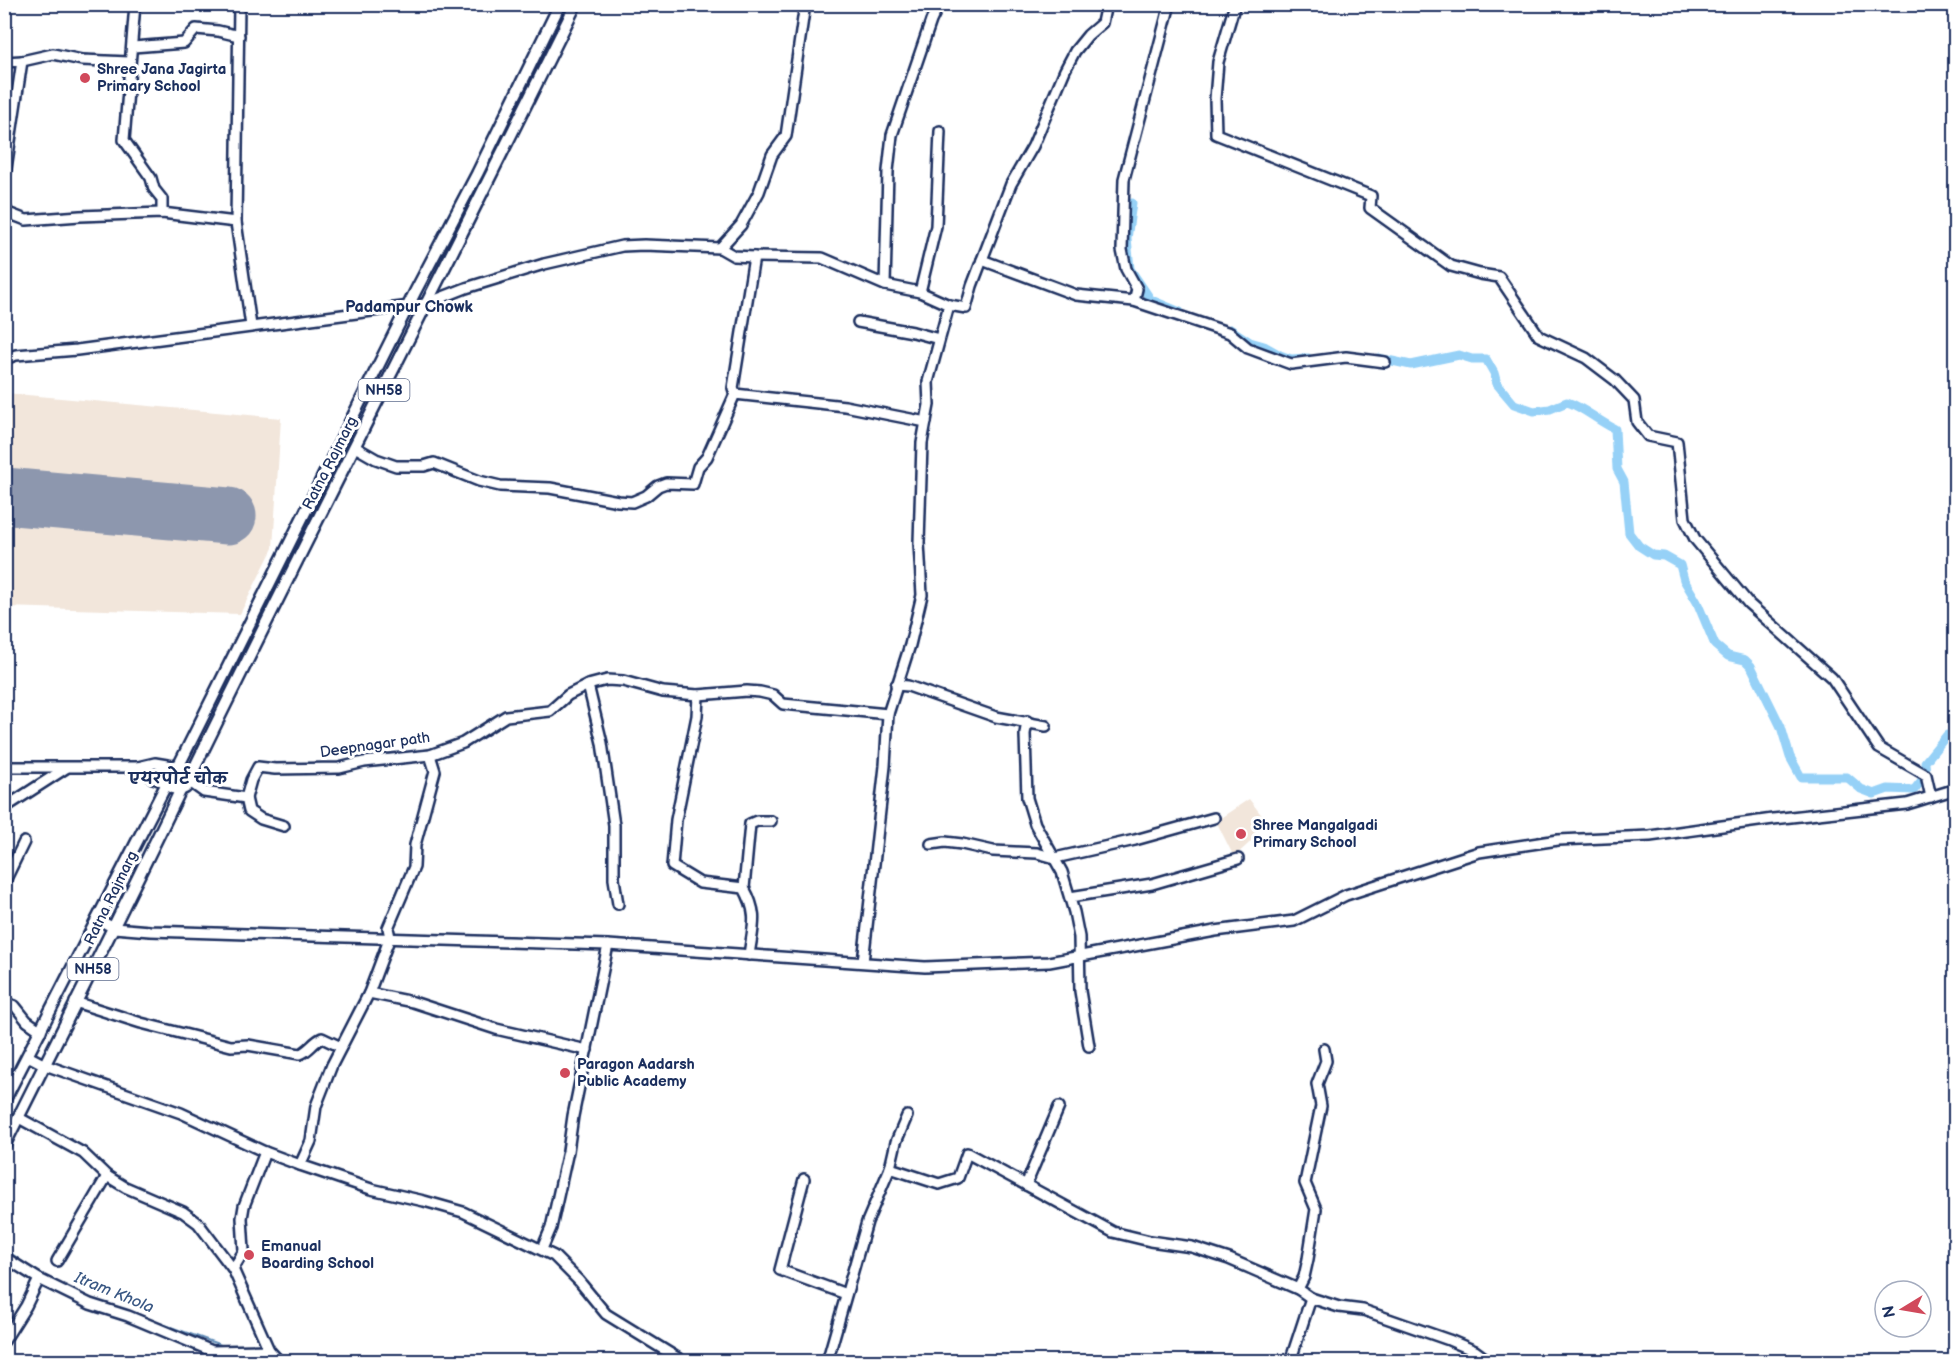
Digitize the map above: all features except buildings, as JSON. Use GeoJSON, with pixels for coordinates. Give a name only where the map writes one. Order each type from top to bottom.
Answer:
{"type":"FeatureCollection","features":[{"type":"Feature","properties":{"kind":"main road","name":"Ratna Rajmarg"},"geometry":{"type":"LineString","coordinates":[[4,1101],[167,783],[166,775],[176,766],[477,174],[560,4]]}},
{"type":"Feature","properties":{"kind":"main road","name":"Ratna Rajmarg"},"geometry":{"type":"LineString","coordinates":[[4,1146],[180,791],[186,788],[294,563],[475,210],[576,4]]}},
{"type":"Feature","properties":{"kind":"main road"},"geometry":{"type":"LineString","coordinates":[[176,766],[184,767],[190,779]]}},
{"type":"Feature","properties":{"kind":"main road"},"geometry":{"type":"LineString","coordinates":[[167,783],[172,789],[180,791]]}},
{"type":"Feature","properties":{"kind":"street"},"geometry":{"type":"LineString","coordinates":[[135,4],[124,140],[151,178],[154,189],[162,199],[162,213]]}},
{"type":"Feature","properties":{"kind":"street"},"geometry":{"type":"LineString","coordinates":[[239,4],[236,222],[251,327]]}},
{"type":"Feature","properties":{"kind":"street"},"geometry":{"type":"LineString","coordinates":[[720,248],[741,225],[759,192],[772,155],[786,136],[805,4]]}},
{"type":"Feature","properties":{"kind":"street"},"geometry":{"type":"LineString","coordinates":[[885,285],[888,171],[892,135],[939,4]]}},
{"type":"Feature","properties":{"kind":"street"},"geometry":{"type":"LineString","coordinates":[[4,359],[16,355],[77,350],[425,304],[466,288],[544,264],[622,246],[671,245],[720,248],[734,256],[822,258],[885,285],[921,292],[949,305],[966,308],[972,286],[1011,183],[1033,146],[1065,70],[1082,43],[1102,23],[1106,4]]}},
{"type":"Feature","properties":{"kind":"street"},"geometry":{"type":"LineString","coordinates":[[1134,301],[1137,289],[1126,269],[1122,250],[1124,179],[1170,4]]}},
{"type":"Feature","properties":{"kind":"street"},"geometry":{"type":"LineString","coordinates":[[1236,4],[1218,62],[1215,99],[1216,134],[1371,196],[1370,208],[1451,266],[1480,274],[1499,276],[1539,336],[1586,358],[1615,380],[1634,400],[1637,422],[1648,436],[1677,442],[1685,519],[1695,539],[1749,604],[1832,678],[1879,748],[1926,775],[1931,797]]}},
{"type":"Feature","properties":{"kind":"street"},"geometry":{"type":"LineString","coordinates":[[133,47],[184,43],[196,29],[239,36]]}},
{"type":"Feature","properties":{"kind":"street"},"geometry":{"type":"LineString","coordinates":[[4,62],[22,61],[53,54],[82,60],[129,62]]}},
{"type":"Feature","properties":{"kind":"street"},"geometry":{"type":"LineString","coordinates":[[4,182],[22,61]]}},
{"type":"Feature","properties":{"kind":"street"},"geometry":{"type":"LineString","coordinates":[[921,292],[936,226],[940,131]]}},
{"type":"Feature","properties":{"kind":"street"},"geometry":{"type":"LineString","coordinates":[[4,205],[8,213],[26,220],[162,213],[236,222]]}},
{"type":"Feature","properties":{"kind":"street"},"geometry":{"type":"LineString","coordinates":[[355,447],[376,459],[396,466],[424,466],[434,463],[479,481],[500,486],[550,488],[632,502],[666,483],[693,484],[698,466],[707,457],[735,394],[733,388],[754,257]]}},
{"type":"Feature","properties":{"kind":"street"},"geometry":{"type":"LineString","coordinates":[[982,260],[1076,295],[1134,301],[1230,333],[1248,348],[1291,364],[1346,357],[1385,363]]}},
{"type":"Feature","properties":{"kind":"street"},"geometry":{"type":"LineString","coordinates":[[863,963],[885,766],[888,714],[910,645],[922,595],[919,543],[922,443],[929,405],[928,382],[949,305]]}},
{"type":"Feature","properties":{"kind":"street"},"geometry":{"type":"LineString","coordinates":[[858,322],[939,339]]}},
{"type":"Feature","properties":{"kind":"street"},"geometry":{"type":"LineString","coordinates":[[735,394],[845,406],[926,422]]}},
{"type":"Feature","properties":{"kind":"street","name":"Deepnagar path"},"geometry":{"type":"LineString","coordinates":[[246,798],[251,780],[258,767],[339,768],[364,762],[430,755],[463,743],[506,716],[550,711],[568,695],[588,685],[607,680],[623,681],[663,693],[698,695],[760,692],[773,695],[783,704],[888,714]]}},
{"type":"Feature","properties":{"kind":"street"},"geometry":{"type":"LineString","coordinates":[[588,685],[602,743],[614,825],[614,879],[618,904]]}},
{"type":"Feature","properties":{"kind":"street"},"geometry":{"type":"LineString","coordinates":[[896,685],[908,686],[996,717],[1046,726]]}},
{"type":"Feature","properties":{"kind":"street"},"geometry":{"type":"LineString","coordinates":[[698,695],[697,716],[676,820],[672,866],[700,883],[744,888]]}},
{"type":"Feature","properties":{"kind":"street"},"geometry":{"type":"LineString","coordinates":[[1027,721],[1025,735],[1027,798],[1035,824],[1055,858],[1070,897],[1079,937],[1079,982],[1089,1046]]}},
{"type":"Feature","properties":{"kind":"street"},"geometry":{"type":"LineString","coordinates":[[300,1165],[311,1140],[316,1106],[341,1047],[369,993],[390,937],[388,928],[414,867],[415,845],[435,771],[430,755]]}},
{"type":"Feature","properties":{"kind":"street"},"geometry":{"type":"LineString","coordinates":[[4,766],[12,768],[138,767],[155,763],[176,766]]}},
{"type":"Feature","properties":{"kind":"street"},"geometry":{"type":"LineString","coordinates":[[138,767],[153,778],[167,783]]}},
{"type":"Feature","properties":{"kind":"street"},"geometry":{"type":"LineString","coordinates":[[4,808],[66,768]]}},
{"type":"Feature","properties":{"kind":"street"},"geometry":{"type":"LineString","coordinates":[[190,779],[204,792],[246,798],[249,811],[261,819],[284,826]]}},
{"type":"Feature","properties":{"kind":"street"},"geometry":{"type":"LineString","coordinates":[[98,919],[114,928],[608,945],[925,967],[1049,962],[1215,931],[1294,921],[1346,895],[1479,852],[1558,840],[1650,836],[1907,804],[1956,789]]}},
{"type":"Feature","properties":{"kind":"street"},"geometry":{"type":"LineString","coordinates":[[931,844],[945,842],[963,844],[993,851],[1018,854],[1037,853],[1055,858],[1135,840],[1214,818]]}},
{"type":"Feature","properties":{"kind":"street"},"geometry":{"type":"LineString","coordinates":[[749,955],[755,920],[752,902],[744,888],[750,824],[757,821],[771,821]]}},
{"type":"Feature","properties":{"kind":"street"},"geometry":{"type":"LineString","coordinates":[[4,883],[24,842]]}},
{"type":"Feature","properties":{"kind":"street"},"geometry":{"type":"LineString","coordinates":[[1070,897],[1152,884],[1238,859]]}},
{"type":"Feature","properties":{"kind":"street"},"geometry":{"type":"LineString","coordinates":[[542,1249],[551,1228],[608,945]]}},
{"type":"Feature","properties":{"kind":"street"},"geometry":{"type":"LineString","coordinates":[[369,993],[413,1002],[496,1029],[588,1050]]}},
{"type":"Feature","properties":{"kind":"street"},"geometry":{"type":"LineString","coordinates":[[4,1002],[15,1006],[27,1021],[41,1031]]}},
{"type":"Feature","properties":{"kind":"street"},"geometry":{"type":"LineString","coordinates":[[75,1002],[141,1023],[231,1046],[248,1045],[300,1054],[305,1053],[322,1038],[341,1047]]}},
{"type":"Feature","properties":{"kind":"street"},"geometry":{"type":"LineString","coordinates":[[1298,1289],[1304,1277],[1316,1209],[1305,1183],[1321,1106],[1317,1084],[1326,1061],[1324,1050]]}},
{"type":"Feature","properties":{"kind":"street"},"geometry":{"type":"LineString","coordinates":[[28,1056],[45,1065],[181,1113],[265,1152],[300,1165],[371,1189],[463,1212],[554,1256],[579,1281],[606,1314],[684,1362]]}},
{"type":"Feature","properties":{"kind":"street"},"geometry":{"type":"LineString","coordinates":[[1026,1185],[1059,1107]]}},
{"type":"Feature","properties":{"kind":"street"},"geometry":{"type":"LineString","coordinates":[[827,1362],[867,1222],[890,1168],[896,1143],[907,1116]]}},
{"type":"Feature","properties":{"kind":"street"},"geometry":{"type":"LineString","coordinates":[[19,1118],[83,1153],[107,1176],[126,1187],[183,1212],[198,1223],[233,1269],[269,1350],[280,1362]]}},
{"type":"Feature","properties":{"kind":"street"},"geometry":{"type":"LineString","coordinates":[[233,1269],[244,1251],[242,1218],[244,1206],[265,1152]]}},
{"type":"Feature","properties":{"kind":"street"},"geometry":{"type":"LineString","coordinates":[[890,1168],[939,1184],[958,1178],[967,1153],[1113,1232],[1192,1247],[1229,1259],[1298,1289],[1311,1298],[1339,1307],[1363,1310],[1449,1340],[1474,1351],[1491,1362]]}},
{"type":"Feature","properties":{"kind":"street"},"geometry":{"type":"LineString","coordinates":[[57,1261],[107,1176]]}},
{"type":"Feature","properties":{"kind":"street"},"geometry":{"type":"LineString","coordinates":[[804,1179],[780,1270],[846,1294]]}},
{"type":"Feature","properties":{"kind":"street"},"geometry":{"type":"LineString","coordinates":[[4,1257],[39,1279],[90,1304],[128,1316],[212,1351],[269,1350]]}},
{"type":"Feature","properties":{"kind":"street"},"geometry":{"type":"LineString","coordinates":[[4,1341],[26,1306],[39,1279]]}},
{"type":"Feature","properties":{"kind":"street"},"geometry":{"type":"LineString","coordinates":[[1290,1362],[1311,1298]]}},
{"type":"Feature","properties":{"kind":"shaded area"},"geometry":{"type":"Polygon","coordinates":[[[5,393],[281,418],[273,548],[240,614],[5,607],[5,393]]]}},
{"type":"Feature","properties":{"kind":"shaded area"},"geometry":{"type":"Polygon","coordinates":[[[1249,799],[1263,817],[1258,835],[1234,857],[1216,821],[1249,799]]]}},
{"type":"Feature","properties":{"kind":"waterway"},"geometry":{"type":"LineString","coordinates":[[1132,203],[1127,239],[1130,269],[1151,300],[1180,312]]}},
{"type":"Feature","properties":{"kind":"waterway"},"geometry":{"type":"LineString","coordinates":[[1230,329],[1250,342],[1264,346],[1280,355],[1291,359],[1308,358]]}},
{"type":"Feature","properties":{"kind":"waterway"},"geometry":{"type":"LineString","coordinates":[[1378,358],[1411,365],[1459,355],[1472,359],[1486,359],[1497,384],[1514,404],[1534,411],[1550,409],[1567,402],[1615,429],[1617,469],[1624,482],[1629,533],[1639,546],[1653,555],[1664,556],[1680,565],[1684,580],[1697,602],[1715,645],[1728,656],[1745,660],[1751,666],[1781,727],[1790,757],[1801,777],[1847,777],[1861,789],[1874,794],[1888,789],[1914,790],[1926,775],[1925,762],[1947,735],[1956,736]]}},
{"type":"Feature","properties":{"kind":"waterway","name":"Itram Khola"},"geometry":{"type":"LineString","coordinates":[[4,1248],[33,1270]]}},
{"type":"Feature","properties":{"kind":"waterway","name":"Itram Khola"},"geometry":{"type":"LineString","coordinates":[[41,1275],[98,1302]]}},
{"type":"Feature","properties":{"kind":"waterway","name":"Itram Khola"},"geometry":{"type":"LineString","coordinates":[[140,1316],[221,1345]]}},
{"type":"Feature","properties":{"kind":"runway"},"geometry":{"type":"LineString","coordinates":[[4,496],[228,516]]}},
{"type":"Feature","properties":{"kind":"place","name":"Shree Jana Jagirta Primary School"},"geometry":{"type":"Point","coordinates":[85,78]}},
{"type":"Feature","properties":{"kind":"place","name":"Shree Mangalgadi Primary School"},"geometry":{"type":"Point","coordinates":[1241,834]}},
{"type":"Feature","properties":{"kind":"place","name":"Paragon Aadarsh Public Academy"},"geometry":{"type":"Point","coordinates":[565,1073]}},
{"type":"Feature","properties":{"kind":"place","name":"Emanual Boarding School"},"geometry":{"type":"Point","coordinates":[249,1255]}},
{"type":"Feature","properties":{"kind":"district","name":"Padampur Chowk"},"geometry":{"type":"Point","coordinates":[409,307]}},
{"type":"Feature","properties":{"kind":"district","name":"एयरपोर्ट चोक"},"geometry":{"type":"Point","coordinates":[178,779]}}]}
